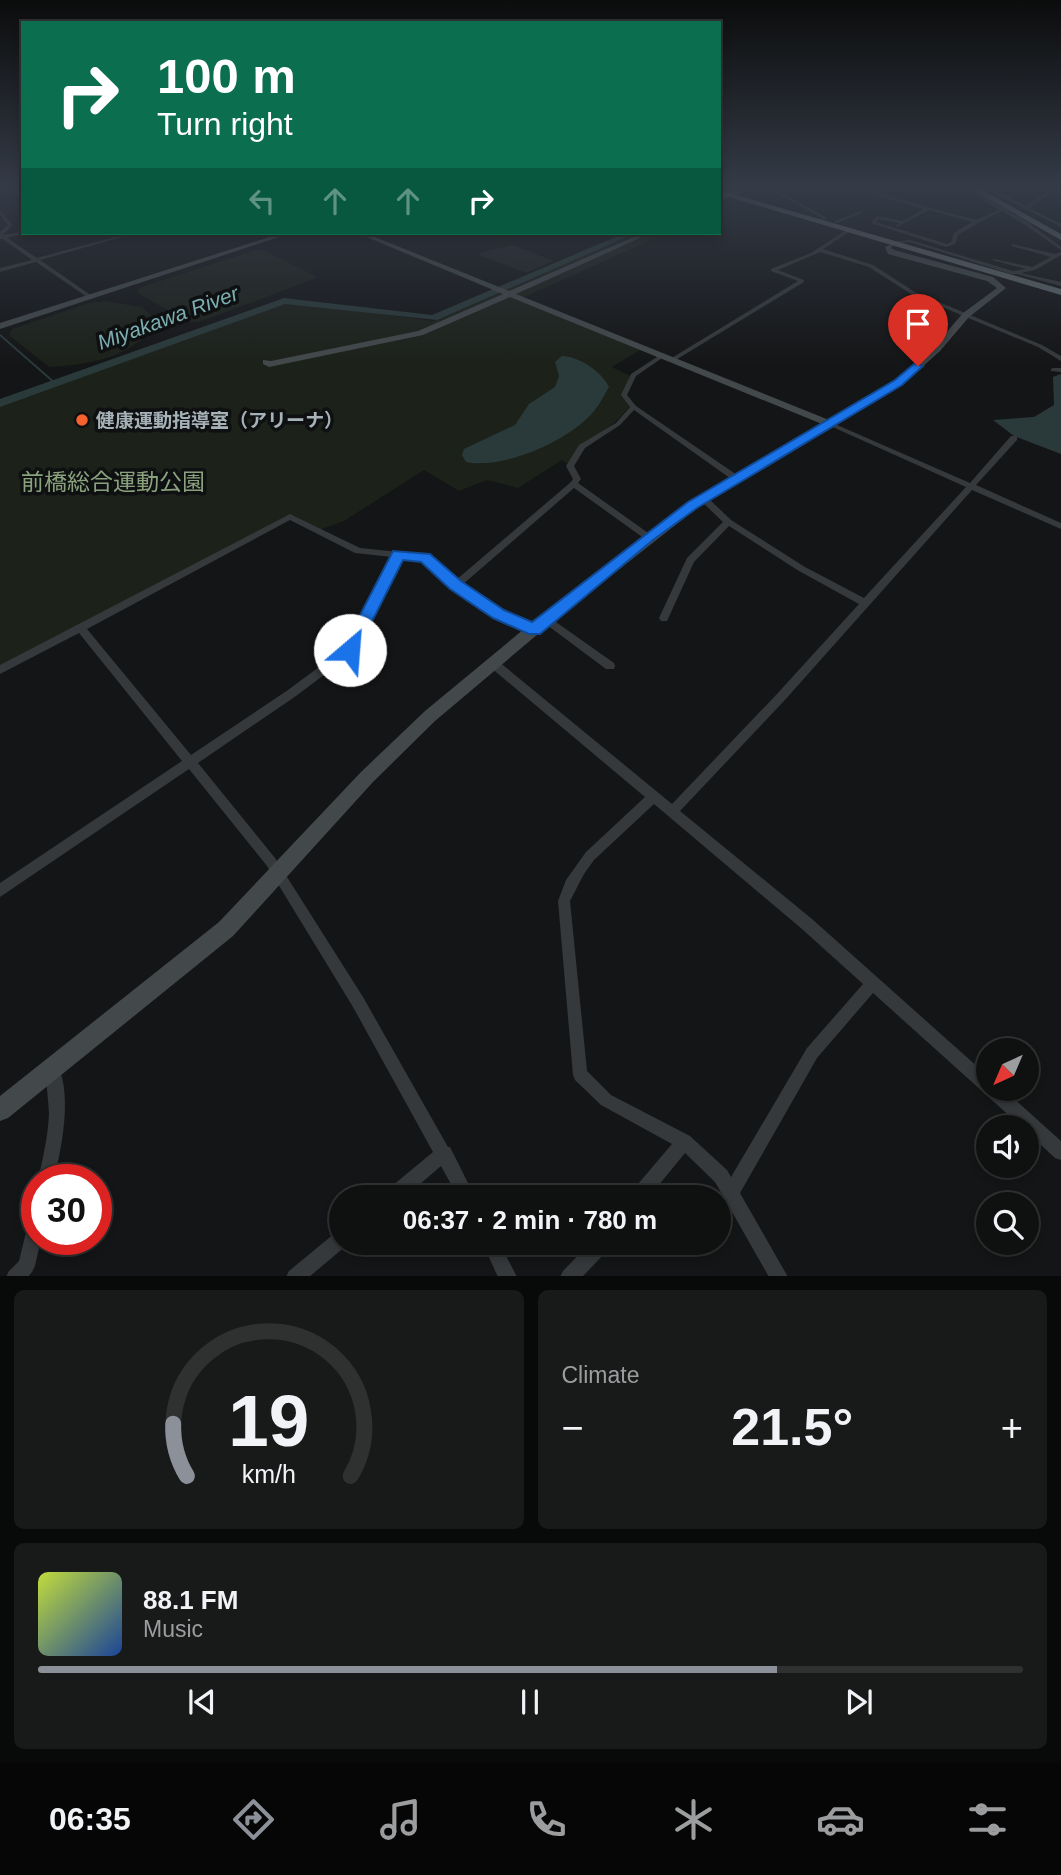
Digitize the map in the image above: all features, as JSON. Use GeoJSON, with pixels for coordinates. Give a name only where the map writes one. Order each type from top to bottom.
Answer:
{"type":"FeatureCollection","features":[{"type":"Feature","properties":{"kind":"highway"},"geometry":{"type":"LineString","coordinates":[[898,246],[1061,294]]}},
{"type":"Feature","properties":{"kind":"street"},"geometry":{"type":"LineString","coordinates":[[13,246],[90,297]]}},
{"type":"Feature","properties":{"kind":"street"},"geometry":{"type":"LineString","coordinates":[[0,270],[89,246]]}},
{"type":"Feature","properties":{"kind":"street"},"geometry":{"type":"LineString","coordinates":[[0,326],[249,246]]}},
{"type":"Feature","properties":{"kind":"street"},"geometry":{"type":"LineString","coordinates":[[391,246],[828,424],[1061,526]]}},
{"type":"Feature","properties":{"kind":"street"},"geometry":{"type":"LineString","coordinates":[[613,246],[504,291],[401,337],[305,351],[266,362],[269,364],[307,354],[409,337],[504,291],[617,246]]}},
{"type":"Feature","properties":{"kind":"street"},"geometry":{"type":"LineString","coordinates":[[673,360],[802,281],[774,270],[827,246]]}},
{"type":"Feature","properties":{"kind":"street"},"geometry":{"type":"LineString","coordinates":[[0,1110],[226,929],[421,724],[546,619],[648,537],[704,499],[899,383],[951,334],[966,315],[1002,288],[973,274],[887,250],[891,246]]}},
{"type":"Feature","properties":{"kind":"street"},"geometry":{"type":"LineString","coordinates":[[923,246],[1061,284]]}},
{"type":"Feature","properties":{"kind":"street"},"geometry":{"type":"LineString","coordinates":[[939,251],[948,246]]}},
{"type":"Feature","properties":{"kind":"street"},"geometry":{"type":"LineString","coordinates":[[1017,246],[1059,253]]}},
{"type":"Feature","properties":{"kind":"street"},"geometry":{"type":"LineString","coordinates":[[820,250],[871,266],[906,289],[1040,346],[1061,359]]}},
{"type":"Feature","properties":{"kind":"street"},"geometry":{"type":"LineString","coordinates":[[1019,273],[1033,269],[1059,253]]}},
{"type":"Feature","properties":{"kind":"street"},"geometry":{"type":"LineString","coordinates":[[994,260],[1033,269]]}},
{"type":"Feature","properties":{"kind":"street"},"geometry":{"type":"LineString","coordinates":[[909,322],[951,334]]}},
{"type":"Feature","properties":{"kind":"street"},"geometry":{"type":"LineString","coordinates":[[662,356],[633,375],[624,395],[634,407],[737,479]]}},
{"type":"Feature","properties":{"kind":"street"},"geometry":{"type":"LineString","coordinates":[[456,585],[574,484],[577,479],[570,466],[582,447],[618,424],[634,407]]}},
{"type":"Feature","properties":{"kind":"street"},"geometry":{"type":"LineString","coordinates":[[672,812],[780,698],[1014,438]]}},
{"type":"Feature","properties":{"kind":"street"},"geometry":{"type":"LineString","coordinates":[[574,484],[648,537]]}},
{"type":"Feature","properties":{"kind":"street"},"geometry":{"type":"LineString","coordinates":[[704,499],[728,522],[802,569],[864,602]]}},
{"type":"Feature","properties":{"kind":"street"},"geometry":{"type":"LineString","coordinates":[[0,670],[290,517],[358,551],[425,557],[456,585],[499,614],[534,629]]}},
{"type":"Feature","properties":{"kind":"street"},"geometry":{"type":"LineString","coordinates":[[664,618],[690,560],[728,522]]}},
{"type":"Feature","properties":{"kind":"street"},"geometry":{"type":"LineString","coordinates":[[0,891],[350,650],[398,554]]}},
{"type":"Feature","properties":{"kind":"street"},"geometry":{"type":"LineString","coordinates":[[546,619],[610,666]]}},
{"type":"Feature","properties":{"kind":"street"},"geometry":{"type":"LineString","coordinates":[[81,628],[278,873],[358,1002],[461,1185]]}},
{"type":"Feature","properties":{"kind":"street"},"geometry":{"type":"LineString","coordinates":[[494,664],[873,983],[1061,1152]]}},
{"type":"Feature","properties":{"kind":"street"},"geometry":{"type":"LineString","coordinates":[[654,796],[594,848],[569,886],[564,901],[580,1074],[606,1100],[684,1142],[721,1176],[727,1185]]}},
{"type":"Feature","properties":{"kind":"street"},"geometry":{"type":"LineString","coordinates":[[779,1276],[731,1192],[812,1053],[873,983]]}},
{"type":"Feature","properties":{"kind":"street"},"geometry":{"type":"LineString","coordinates":[[50,1164],[55,1143],[58,1094],[52,1068]]}},
{"type":"Feature","properties":{"kind":"street"},"geometry":{"type":"LineString","coordinates":[[648,1185],[684,1142]]}},
{"type":"Feature","properties":{"kind":"street"},"geometry":{"type":"LineString","coordinates":[[406,1185],[444,1153]]}},
{"type":"Feature","properties":{"kind":"street"},"geometry":{"type":"LineString","coordinates":[[295,1276],[329,1249]]}},
{"type":"Feature","properties":{"kind":"street"},"geometry":{"type":"LineString","coordinates":[[15,1276],[26,1266],[29,1255]]}},
{"type":"Feature","properties":{"kind":"street"},"geometry":{"type":"LineString","coordinates":[[497,1255],[508,1276]]}},
{"type":"Feature","properties":{"kind":"street"},"geometry":{"type":"LineString","coordinates":[[569,1276],[591,1255]]}},
{"type":"Feature","properties":{"kind":"shaded area"},"geometry":{"type":"Polygon","coordinates":[[[513,246],[554,261],[526,273],[477,254],[513,246]]]}},
{"type":"Feature","properties":{"kind":"shaded area"},"geometry":{"type":"Polygon","coordinates":[[[562,356],[589,366],[609,387],[594,411],[570,432],[535,450],[498,461],[466,462],[462,455],[464,449],[515,425],[529,404],[555,387],[559,376],[555,362],[562,356]]]}},
{"type":"Feature","properties":{"kind":"shaded area"},"geometry":{"type":"Polygon","coordinates":[[[1061,374],[1061,454],[1014,436],[993,420],[1034,417],[1054,405],[1053,377],[1061,374]]]}},
{"type":"Feature","properties":{"kind":"green space","name":"前橋総合運動公園"},"geometry":{"type":"Polygon","coordinates":[[[606,246],[639,246],[520,299],[640,350],[612,367],[630,376],[623,395],[630,406],[568,464],[562,460],[518,488],[487,480],[459,491],[424,470],[344,521],[319,530],[295,516],[285,517],[0,666],[0,406],[285,301],[433,321],[606,246]]]}},
{"type":"Feature","properties":{"kind":"green space"},"geometry":{"type":"Polygon","coordinates":[[[263,250],[315,276],[314,279],[199,322],[187,322],[137,292],[139,288],[263,250]]]}},
{"type":"Feature","properties":{"kind":"green space"},"geometry":{"type":"Polygon","coordinates":[[[105,301],[142,307],[156,320],[148,333],[137,343],[110,357],[49,367],[9,335],[12,329],[89,303],[105,301]]]}},
{"type":"Feature","properties":{"kind":"waterway","name":"Miyakawa River"},"geometry":{"type":"LineString","coordinates":[[0,403],[284,301],[433,318],[603,246]]}},
{"type":"Feature","properties":{"kind":"waterway"},"geometry":{"type":"LineString","coordinates":[[0,335],[56,384]]}},
{"type":"Feature","properties":{"kind":"place","name":"健康運動指導室（アリーナ）"},"geometry":{"type":"Point","coordinates":[82,420]}},
{"type":"Feature","properties":{"kind":"route"},"geometry":{"type":"LineString","coordinates":[[350,650],[398,554],[425,557],[436,570],[499,614],[534,629],[648,537],[693,505],[899,383],[918,366]]}}]}
